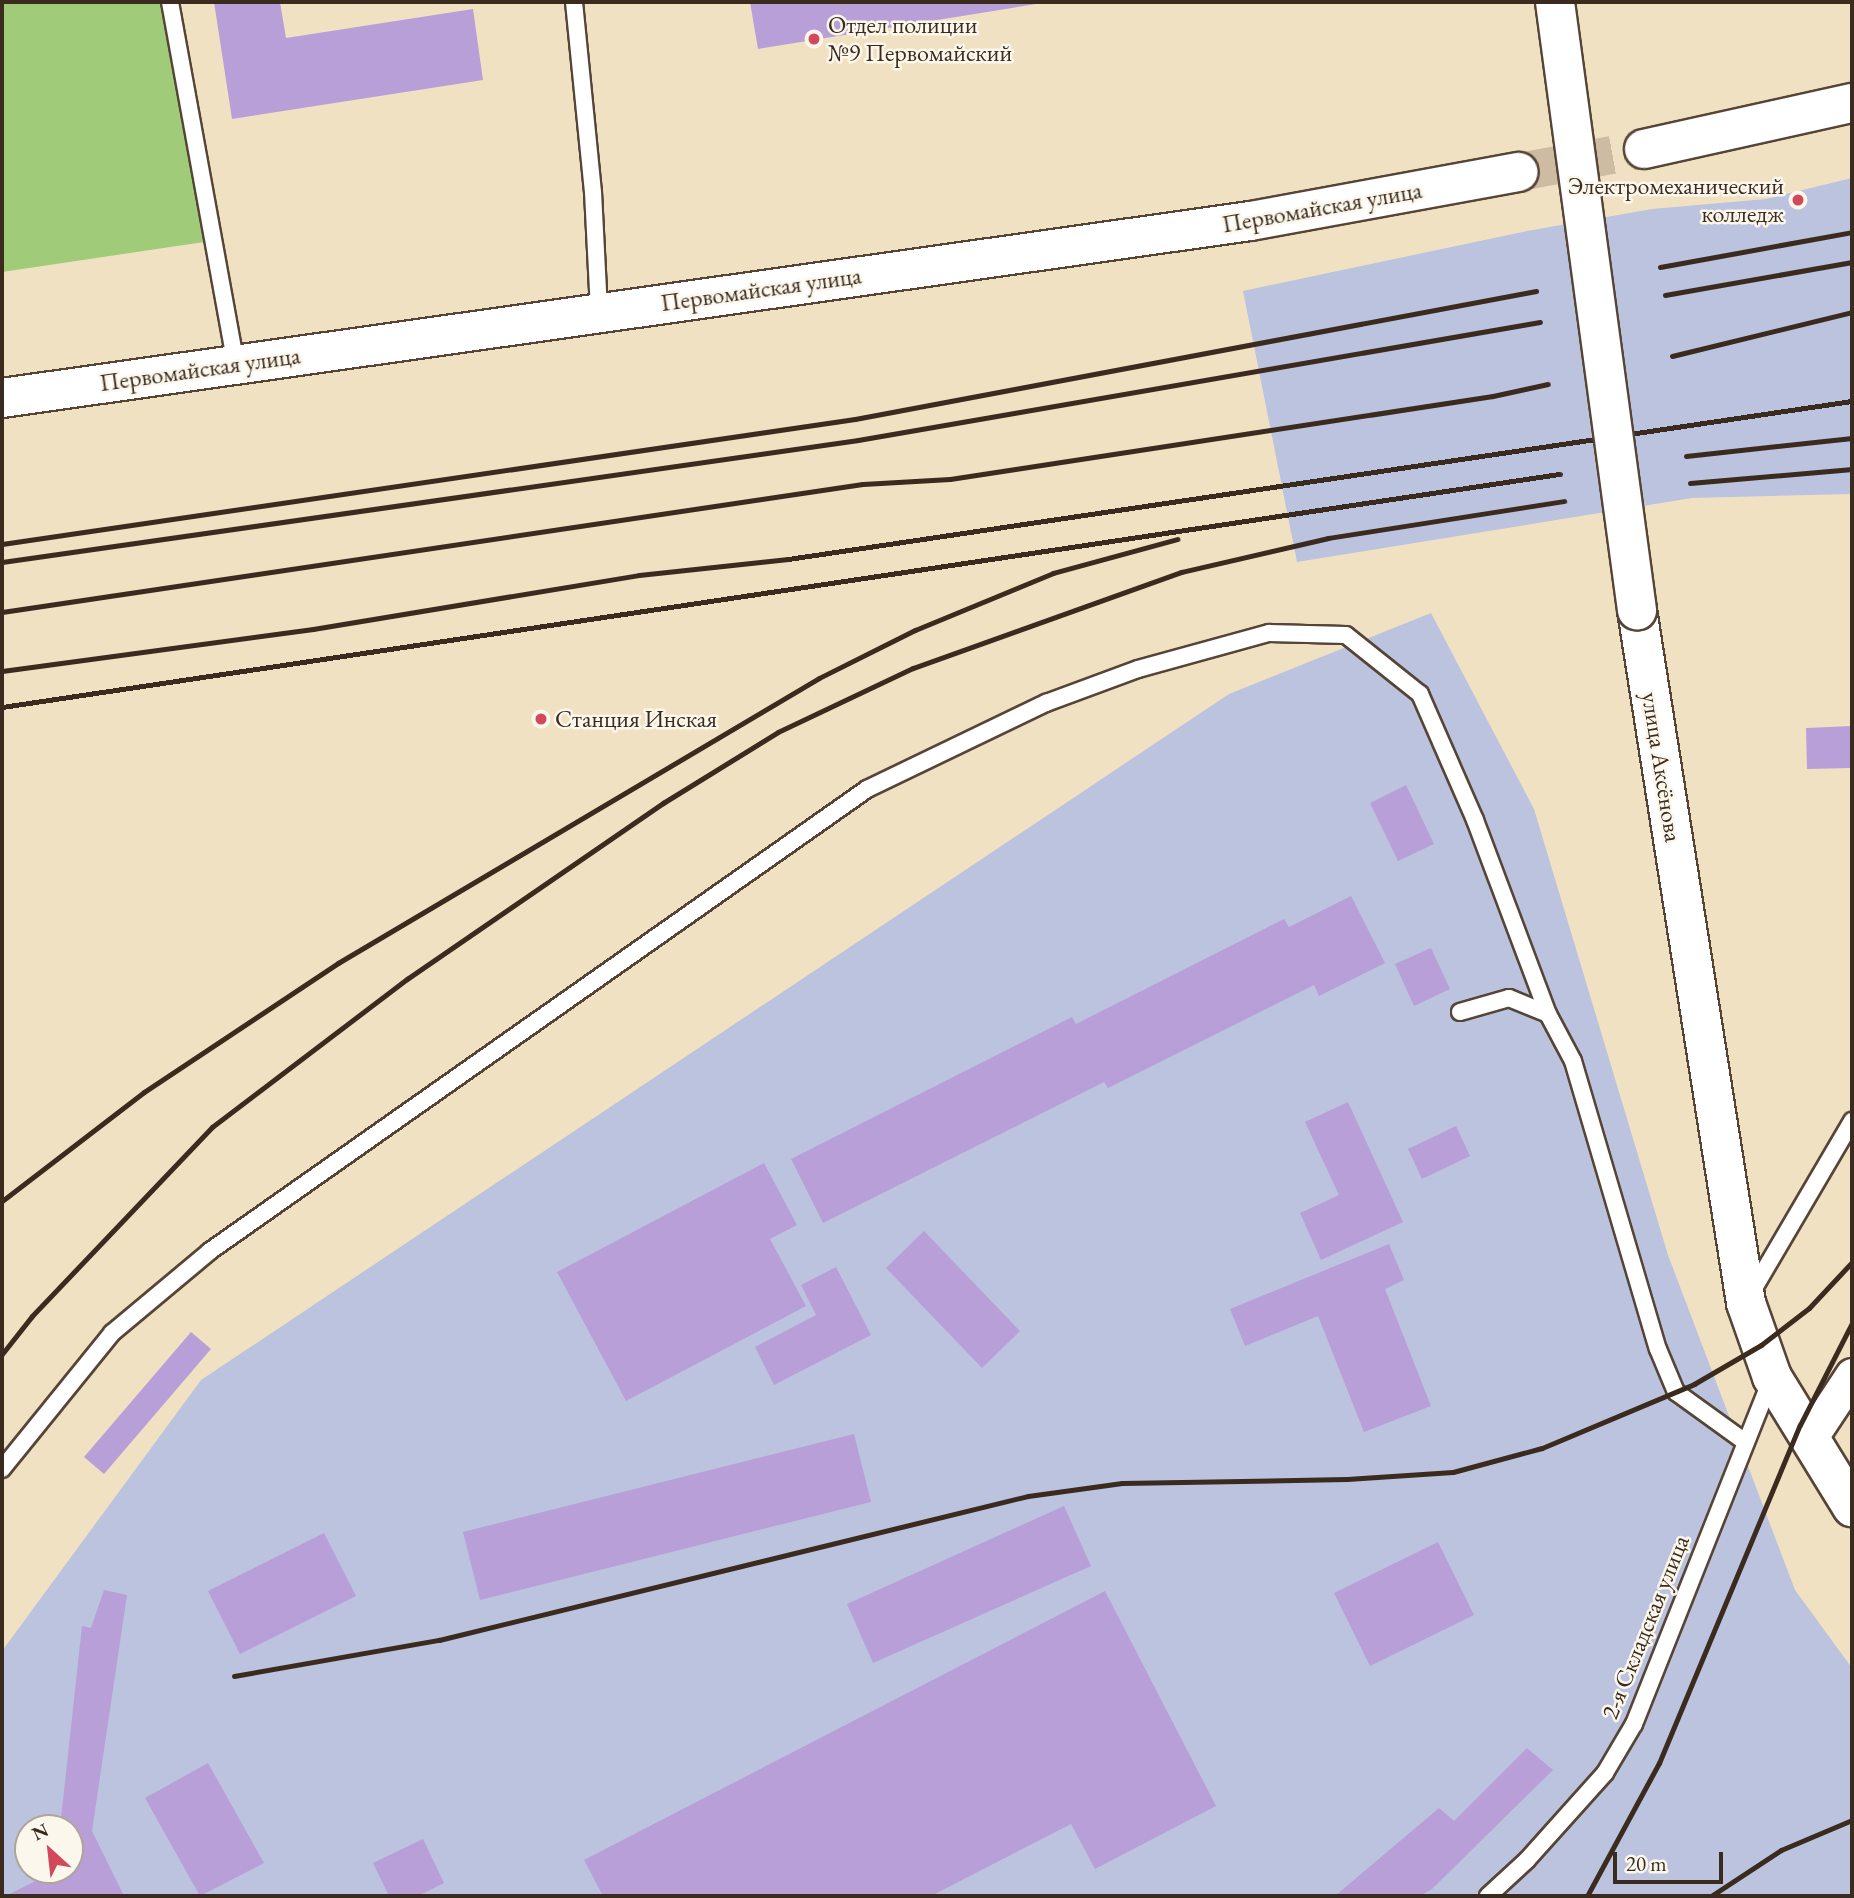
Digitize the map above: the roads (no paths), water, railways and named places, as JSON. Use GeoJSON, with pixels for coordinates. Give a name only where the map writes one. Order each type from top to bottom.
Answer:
{"type":"FeatureCollection","features":[{"type":"Feature","properties":{"kind":"main road","name":"улица Аксёнова"},"geometry":{"type":"LineString","coordinates":[[1555,2],[1637,610],[1746,1303],[1772,1377],[1852,1507]]}},
{"type":"Feature","properties":{"kind":"main road"},"geometry":{"type":"LineString","coordinates":[[1644,149],[1852,103]]}},
{"type":"Feature","properties":{"kind":"main road","name":"Первомайская улица"},"geometry":{"type":"LineString","coordinates":[[2,398],[1251,221],[1519,172]]}},
{"type":"Feature","properties":{"kind":"street"},"geometry":{"type":"LineString","coordinates":[[1809,1440],[1852,1375]]}},
{"type":"Feature","properties":{"kind":"lane"},"geometry":{"type":"LineString","coordinates":[[170,2],[236,363]]}},
{"type":"Feature","properties":{"kind":"lane"},"geometry":{"type":"LineString","coordinates":[[574,2],[593,192],[599,312]]}},
{"type":"Feature","properties":{"kind":"lane"},"geometry":{"type":"LineString","coordinates":[[2,1469],[112,1333],[210,1251],[867,789],[1046,703],[1138,669],[1269,633],[1346,635],[1420,694],[1475,820],[1548,1014],[1573,1060],[1658,1349],[1675,1392],[1745,1442]]}},
{"type":"Feature","properties":{"kind":"lane"},"geometry":{"type":"LineString","coordinates":[[1460,1012],[1509,998],[1548,1014]]}},
{"type":"Feature","properties":{"kind":"lane"},"geometry":{"type":"LineString","coordinates":[[1746,1303],[1852,1121]]}},
{"type":"Feature","properties":{"kind":"lane","name":"2-я Складская улица"},"geometry":{"type":"LineString","coordinates":[[1488,1896],[1605,1773],[1633,1724],[1772,1377]]}},
{"type":"Feature","properties":{"kind":"tunnel"},"geometry":{"type":"LineString","coordinates":[[1519,172],[1644,149]]}},
{"type":"Feature","properties":{"kind":"railway"},"geometry":{"type":"LineString","coordinates":[[1660,267],[1852,232]]}},
{"type":"Feature","properties":{"kind":"railway"},"geometry":{"type":"LineString","coordinates":[[1665,295],[1852,262]]}},
{"type":"Feature","properties":{"kind":"railway"},"geometry":{"type":"LineString","coordinates":[[2,544],[855,419],[1536,291]]}},
{"type":"Feature","properties":{"kind":"railway"},"geometry":{"type":"LineString","coordinates":[[1672,356],[1852,312]]}},
{"type":"Feature","properties":{"kind":"railway"},"geometry":{"type":"LineString","coordinates":[[2,562],[858,440],[1540,322]]}},
{"type":"Feature","properties":{"kind":"railway"},"geometry":{"type":"LineString","coordinates":[[2,612],[863,484],[950,479],[1493,396],[1548,384]]}},
{"type":"Feature","properties":{"kind":"railway"},"geometry":{"type":"LineString","coordinates":[[2,671],[313,629],[639,575],[788,559],[1852,401]]}},
{"type":"Feature","properties":{"kind":"railway"},"geometry":{"type":"LineString","coordinates":[[1686,456],[1852,438]]}},
{"type":"Feature","properties":{"kind":"railway"},"geometry":{"type":"LineString","coordinates":[[1690,483],[1852,469]]}},
{"type":"Feature","properties":{"kind":"railway"},"geometry":{"type":"LineString","coordinates":[[2,707],[1560,474]]}},
{"type":"Feature","properties":{"kind":"railway"},"geometry":{"type":"LineString","coordinates":[[2,1354],[32,1316],[212,1127],[407,979],[663,803],[778,732],[913,668],[1181,572],[1328,538],[1564,501]]}},
{"type":"Feature","properties":{"kind":"railway"},"geometry":{"type":"LineString","coordinates":[[2,1201],[144,1092],[338,963],[819,678],[915,630],[1053,573],[1177,539]]}},
{"type":"Feature","properties":{"kind":"railway"},"geometry":{"type":"LineString","coordinates":[[234,1676],[439,1640],[1028,1496],[1122,1483],[1347,1479],[1453,1472],[1542,1448],[1694,1384],[1761,1345],[1809,1308],[1852,1262]]}},
{"type":"Feature","properties":{"kind":"railway"},"geometry":{"type":"LineString","coordinates":[[1587,1896],[1659,1763],[1800,1425],[1852,1323]]}},
{"type":"Feature","properties":{"kind":"railway"},"geometry":{"type":"LineString","coordinates":[[1711,1896],[1781,1850],[1852,1820]]}},
{"type":"Feature","properties":{"kind":"place","name":"Отдел полиции №9 Первомайский"},"geometry":{"type":"Point","coordinates":[814,39]}},
{"type":"Feature","properties":{"kind":"place","name":"Электромеханический колледж"},"geometry":{"type":"Point","coordinates":[1798,200]}},
{"type":"Feature","properties":{"kind":"place","name":"Станция Инская"},"geometry":{"type":"Point","coordinates":[541,719]}}]}
